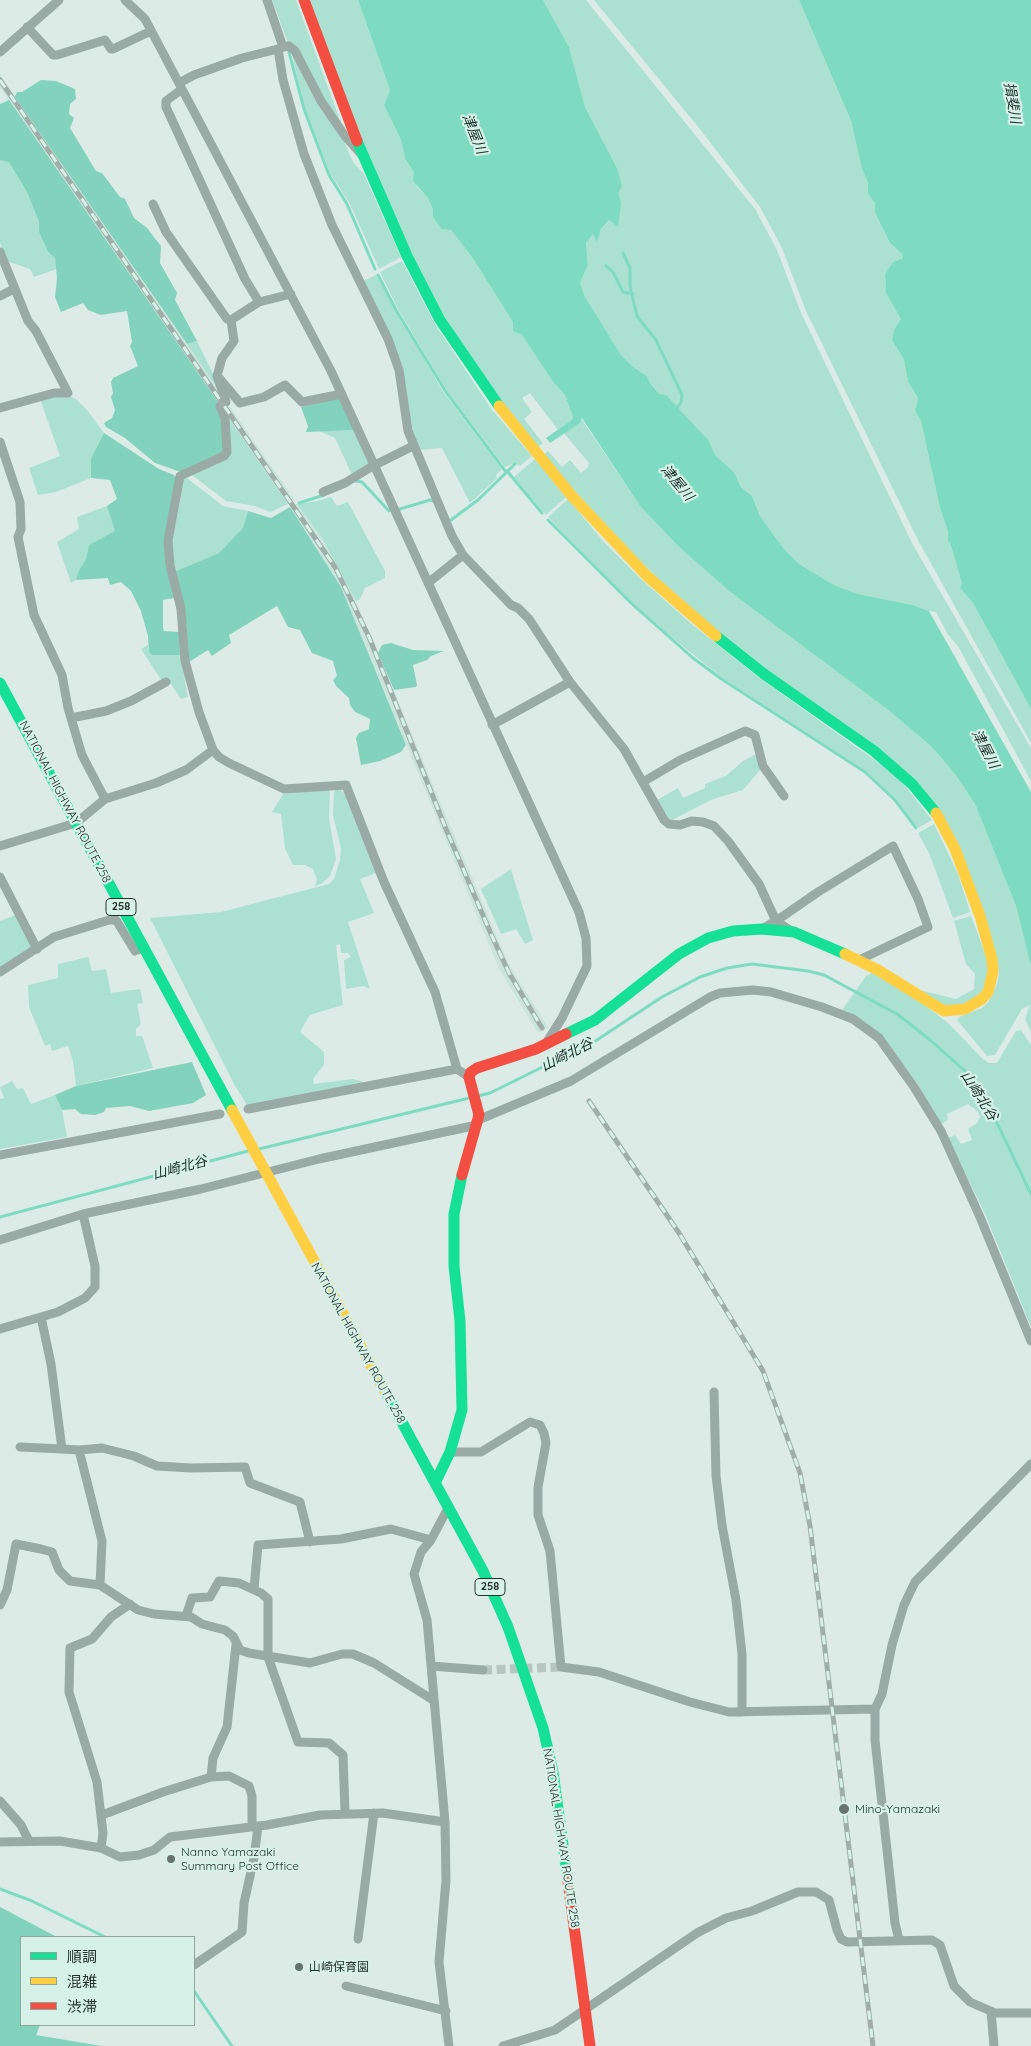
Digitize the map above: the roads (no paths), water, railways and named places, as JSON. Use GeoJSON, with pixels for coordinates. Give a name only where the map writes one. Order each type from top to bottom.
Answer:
{"type":"FeatureCollection","features":[{"type":"Feature","properties":{"kind":"main road"},"geometry":{"type":"LineString","coordinates":[[304,0],[363,156],[407,256],[440,320],[485,388],[571,495],[647,576],[698,622],[764,674],[874,751],[912,784],[938,816],[966,879],[992,959],[992,983],[982,999],[965,1009],[944,1011],[859,960],[794,932],[762,929],[733,931],[701,942],[658,968],[595,1020],[544,1044],[477,1068],[470,1077],[478,1120],[454,1209],[454,1266],[460,1321],[463,1387],[462,1410],[450,1452],[435,1483]]}},
{"type":"Feature","properties":{"kind":"main road","name":"NATIONAL HIGHWAY ROUTE 258"},"geometry":{"type":"LineString","coordinates":[[0,683],[483,1571],[508,1627],[543,1728],[553,1772],[590,2046]]}},
{"type":"Feature","properties":{"kind":"street"},"geometry":{"type":"LineString","coordinates":[[0,52],[58,0]]}},
{"type":"Feature","properties":{"kind":"street"},"geometry":{"type":"LineString","coordinates":[[125,0],[140,12],[291,294],[342,394],[568,888],[586,938],[588,954],[584,977],[562,1018],[544,1044]]}},
{"type":"Feature","properties":{"kind":"street"},"geometry":{"type":"LineString","coordinates":[[267,0],[280,48],[283,80],[304,154],[332,225],[391,347],[399,370],[405,422],[452,536],[462,555],[510,605],[518,608],[529,619],[570,682],[610,729],[664,820],[669,824],[680,825],[692,821],[714,826],[728,841],[759,884],[776,921],[791,928],[794,932]]}},
{"type":"Feature","properties":{"kind":"street"},"geometry":{"type":"LineString","coordinates":[[27,27],[52,55],[105,40],[113,49],[151,32]]}},
{"type":"Feature","properties":{"kind":"street"},"geometry":{"type":"LineString","coordinates":[[259,302],[245,279],[166,107],[166,102],[180,86],[223,65],[289,46],[295,50],[321,101],[345,136],[363,156]]}},
{"type":"Feature","properties":{"kind":"street"},"geometry":{"type":"LineString","coordinates":[[153,204],[166,232],[227,319],[231,320]]}},
{"type":"Feature","properties":{"kind":"street"},"geometry":{"type":"LineString","coordinates":[[0,252],[28,321],[36,331],[68,394],[54,393],[0,408]]}},
{"type":"Feature","properties":{"kind":"street"},"geometry":{"type":"LineString","coordinates":[[0,296],[14,289]]}},
{"type":"Feature","properties":{"kind":"street"},"geometry":{"type":"LineString","coordinates":[[231,320],[259,302],[291,294]]}},
{"type":"Feature","properties":{"kind":"street"},"geometry":{"type":"LineString","coordinates":[[231,320],[234,341],[222,358],[217,377],[225,418],[227,452],[224,456],[180,476],[168,547],[170,565],[181,609],[185,661],[194,699],[213,750],[219,757],[229,763],[284,789],[346,785],[384,882],[435,992],[457,1069]]}},
{"type":"Feature","properties":{"kind":"street"},"geometry":{"type":"LineString","coordinates":[[217,377],[222,380],[240,403],[264,397],[285,385],[302,402],[342,394]]}},
{"type":"Feature","properties":{"kind":"street"},"geometry":{"type":"LineString","coordinates":[[0,442],[20,502],[21,529],[18,537],[34,615],[57,660],[82,755],[105,799]]}},
{"type":"Feature","properties":{"kind":"street"},"geometry":{"type":"LineString","coordinates":[[323,492],[345,483],[374,465],[414,446]]}},
{"type":"Feature","properties":{"kind":"street"},"geometry":{"type":"LineString","coordinates":[[428,584],[462,555]]}},
{"type":"Feature","properties":{"kind":"street"},"geometry":{"type":"LineString","coordinates":[[71,718],[106,711],[131,701],[166,682]]}},
{"type":"Feature","properties":{"kind":"street"},"geometry":{"type":"LineString","coordinates":[[492,725],[570,682]]}},
{"type":"Feature","properties":{"kind":"street"},"geometry":{"type":"LineString","coordinates":[[643,782],[680,760],[745,731],[755,736],[763,766],[784,796]]}},
{"type":"Feature","properties":{"kind":"street"},"geometry":{"type":"LineString","coordinates":[[0,846],[76,823],[105,799],[156,783],[186,770],[213,750]]}},
{"type":"Feature","properties":{"kind":"street"},"geometry":{"type":"LineString","coordinates":[[762,929],[893,846],[918,899],[928,927],[859,960]]}},
{"type":"Feature","properties":{"kind":"street"},"geometry":{"type":"LineString","coordinates":[[0,876],[37,949]]}},
{"type":"Feature","properties":{"kind":"street"},"geometry":{"type":"LineString","coordinates":[[0,972],[54,937],[109,920],[116,920],[135,951],[144,947]]}},
{"type":"Feature","properties":{"kind":"street"},"geometry":{"type":"LineString","coordinates":[[0,1240],[83,1214],[108,1210],[264,1169],[478,1120],[571,1081],[710,997],[720,993],[752,990],[771,992],[822,1007],[852,1019],[879,1038],[914,1087],[941,1131],[980,1217],[1031,1341]]}},
{"type":"Feature","properties":{"kind":"street"},"geometry":{"type":"LineString","coordinates":[[248,1109],[457,1069],[470,1077]]}},
{"type":"Feature","properties":{"kind":"street"},"geometry":{"type":"LineString","coordinates":[[0,1155],[220,1114]]}},
{"type":"Feature","properties":{"kind":"street"},"geometry":{"type":"LineString","coordinates":[[0,1329],[58,1312],[85,1298],[95,1287],[95,1266],[83,1214]]}},
{"type":"Feature","properties":{"kind":"street"},"geometry":{"type":"LineString","coordinates":[[41,1317],[51,1364],[62,1449]]}},
{"type":"Feature","properties":{"kind":"street"},"geometry":{"type":"LineString","coordinates":[[714,1392],[716,1476],[722,1525],[736,1600],[742,1654],[742,1712]]}},
{"type":"Feature","properties":{"kind":"street"},"geometry":{"type":"LineString","coordinates":[[450,1452],[481,1452],[530,1422],[540,1425],[546,1443],[538,1487],[538,1515],[550,1551],[561,1667],[599,1672],[690,1702],[729,1712],[875,1709]]}},
{"type":"Feature","properties":{"kind":"street"},"geometry":{"type":"LineString","coordinates":[[20,1447],[79,1450],[102,1448],[134,1456],[157,1466],[191,1468],[245,1467],[250,1484],[300,1502],[310,1542]]}},
{"type":"Feature","properties":{"kind":"street"},"geometry":{"type":"LineString","coordinates":[[79,1450],[102,1541],[100,1585]]}},
{"type":"Feature","properties":{"kind":"street"},"geometry":{"type":"LineString","coordinates":[[899,1940],[895,1923],[876,1750],[875,1709],[882,1694],[904,1605],[915,1582],[1031,1464]]}},
{"type":"Feature","properties":{"kind":"street"},"geometry":{"type":"LineString","coordinates":[[448,1508],[431,1540],[421,1552],[414,1574],[427,1620],[445,1822],[446,1871],[439,1962],[450,2046]]}},
{"type":"Feature","properties":{"kind":"street"},"geometry":{"type":"LineString","coordinates":[[254,1589],[258,1545],[342,1539],[391,1529],[431,1540]]}},
{"type":"Feature","properties":{"kind":"street"},"geometry":{"type":"LineString","coordinates":[[0,1605],[7,1590],[16,1544],[52,1552],[59,1570],[70,1581],[100,1585],[138,1610],[154,1614],[186,1616],[224,1630],[233,1636],[240,1650],[268,1657],[310,1662],[342,1654],[353,1654],[374,1663],[433,1700]]}},
{"type":"Feature","properties":{"kind":"street"},"geometry":{"type":"LineString","coordinates":[[186,1616],[192,1598],[210,1597],[219,1581],[239,1583],[254,1589],[268,1599],[268,1657],[298,1742],[329,1743],[343,1755],[345,1813]]}},
{"type":"Feature","properties":{"kind":"street"},"geometry":{"type":"LineString","coordinates":[[101,1848],[103,1833],[102,1814],[97,1782],[69,1692],[70,1648],[92,1639],[111,1617],[130,1604]]}},
{"type":"Feature","properties":{"kind":"street"},"geometry":{"type":"LineString","coordinates":[[211,1777],[213,1758],[227,1727],[236,1645]]}},
{"type":"Feature","properties":{"kind":"street"},"geometry":{"type":"LineString","coordinates":[[431,1666],[483,1670]]}},
{"type":"Feature","properties":{"kind":"street"},"geometry":{"type":"LineString","coordinates":[[102,1814],[211,1777],[229,1776],[249,1786],[255,1826],[254,1858],[244,1903],[242,1932],[195,1964]]}},
{"type":"Feature","properties":{"kind":"street"},"geometry":{"type":"LineString","coordinates":[[0,1801],[21,1825],[29,1841]]}},
{"type":"Feature","properties":{"kind":"street"},"geometry":{"type":"LineString","coordinates":[[0,1842],[60,1841],[101,1848],[120,1857],[139,1856],[154,1850],[170,1837],[255,1826],[303,1817],[345,1813],[374,1813],[445,1822]]}},
{"type":"Feature","properties":{"kind":"street"},"geometry":{"type":"LineString","coordinates":[[358,1939],[374,1813]]}},
{"type":"Feature","properties":{"kind":"street"},"geometry":{"type":"LineString","coordinates":[[503,2046],[555,2030],[610,1995],[642,1968],[697,1933],[726,1918],[752,1911],[798,1892],[816,1892],[829,1900],[841,1939],[847,1942],[932,1940],[940,1945],[954,1986],[970,2002],[991,2011],[1031,2013]]}},
{"type":"Feature","properties":{"kind":"street"},"geometry":{"type":"LineString","coordinates":[[346,1986],[446,2011]]}},
{"type":"Feature","properties":{"kind":"street"},"geometry":{"type":"LineString","coordinates":[[991,2011],[994,2046]]}},
{"type":"Feature","properties":{"kind":"water","name":"津屋川"},"geometry":{"type":"Polygon","coordinates":[[[358,0],[543,0],[569,47],[585,107],[617,168],[622,186],[618,194],[621,202],[618,227],[609,220],[601,229],[597,242],[593,234],[586,243],[588,265],[580,283],[585,297],[621,355],[632,366],[647,376],[659,394],[666,395],[708,440],[715,455],[734,472],[741,487],[752,496],[760,516],[784,549],[799,564],[834,585],[858,594],[913,605],[929,611],[1031,792],[1031,966],[1016,906],[975,804],[955,774],[931,746],[887,709],[729,591],[679,547],[640,506],[582,418],[580,423],[550,443],[546,438],[572,420],[573,417],[565,395],[553,382],[522,335],[513,331],[513,322],[472,257],[451,230],[442,229],[433,217],[433,210],[428,198],[413,181],[414,173],[405,158],[401,140],[384,105],[390,90],[358,0]]]}},
{"type":"Feature","properties":{"kind":"water","name":"揖斐川"},"geometry":{"type":"Polygon","coordinates":[[[799,0],[1031,0],[1031,709],[973,603],[960,588],[962,584],[948,541],[948,532],[940,508],[921,421],[915,411],[918,398],[908,382],[904,360],[892,340],[894,330],[901,319],[886,293],[885,274],[893,262],[903,258],[902,254],[890,243],[875,213],[875,203],[868,194],[868,183],[862,169],[851,121],[799,0]]]}},
{"type":"Feature","properties":{"kind":"waterway"},"geometry":{"type":"LineString","coordinates":[[289,52],[304,109],[329,175],[347,204],[375,269]]}},
{"type":"Feature","properties":{"kind":"waterway"},"geometry":{"type":"LineString","coordinates":[[623,253],[630,268],[630,286],[637,316],[656,340],[682,395],[681,402],[676,410]]}},
{"type":"Feature","properties":{"kind":"waterway"},"geometry":{"type":"LineString","coordinates":[[606,266],[613,272],[623,292],[633,294]]}},
{"type":"Feature","properties":{"kind":"waterway"},"geometry":{"type":"LineString","coordinates":[[378,275],[396,310],[446,392],[506,472]]}},
{"type":"Feature","properties":{"kind":"waterway"},"geometry":{"type":"LineString","coordinates":[[451,520],[478,500],[515,464]]}},
{"type":"Feature","properties":{"kind":"waterway"},"geometry":{"type":"LineString","coordinates":[[507,471],[542,513]]}},
{"type":"Feature","properties":{"kind":"waterway"},"geometry":{"type":"LineString","coordinates":[[355,481],[362,482],[389,511]]}},
{"type":"Feature","properties":{"kind":"waterway"},"geometry":{"type":"LineString","coordinates":[[299,503],[324,495]]}},
{"type":"Feature","properties":{"kind":"waterway"},"geometry":{"type":"LineString","coordinates":[[400,509],[430,500],[436,502]]}},
{"type":"Feature","properties":{"kind":"waterway"},"geometry":{"type":"LineString","coordinates":[[548,520],[632,604],[693,658],[720,678],[865,772],[895,800],[916,828]]}},
{"type":"Feature","properties":{"kind":"waterway","name":"山崎北谷"},"geometry":{"type":"LineString","coordinates":[[259,1149],[490,1093],[597,1040],[662,997],[700,977],[727,968],[752,964],[808,971],[824,975],[897,1014],[929,1039],[964,1070],[998,1125],[1031,1194]]}},
{"type":"Feature","properties":{"kind":"waterway","name":"山崎北谷"},"geometry":{"type":"LineString","coordinates":[[0,1217],[248,1151]]}},
{"type":"Feature","properties":{"kind":"waterway"},"geometry":{"type":"LineString","coordinates":[[0,1889],[32,1901],[103,1936]]}},
{"type":"Feature","properties":{"kind":"waterway"},"geometry":{"type":"LineString","coordinates":[[195,1992],[232,2046]]}},
{"type":"Feature","properties":{"kind":"tunnel"},"geometry":{"type":"LineString","coordinates":[[483,1670],[561,1667]]}},
{"type":"Feature","properties":{"kind":"railway"},"geometry":{"type":"LineString","coordinates":[[0,80],[335,567],[369,637],[446,829],[491,934],[509,973],[542,1028]]}},
{"type":"Feature","properties":{"kind":"railway"},"geometry":{"type":"LineString","coordinates":[[589,1101],[679,1233],[763,1371],[800,1473],[810,1526],[873,2046]]}},
{"type":"Feature","properties":{"kind":"place","name":"Mino-Yamazaki"},"geometry":{"type":"Point","coordinates":[844,1809]}},
{"type":"Feature","properties":{"kind":"place","name":"Nanno Yamazaki Summary Post Office"},"geometry":{"type":"Point","coordinates":[171,1859]}},
{"type":"Feature","properties":{"kind":"place","name":"山崎保育園"},"geometry":{"type":"Point","coordinates":[299,1967]}}]}
